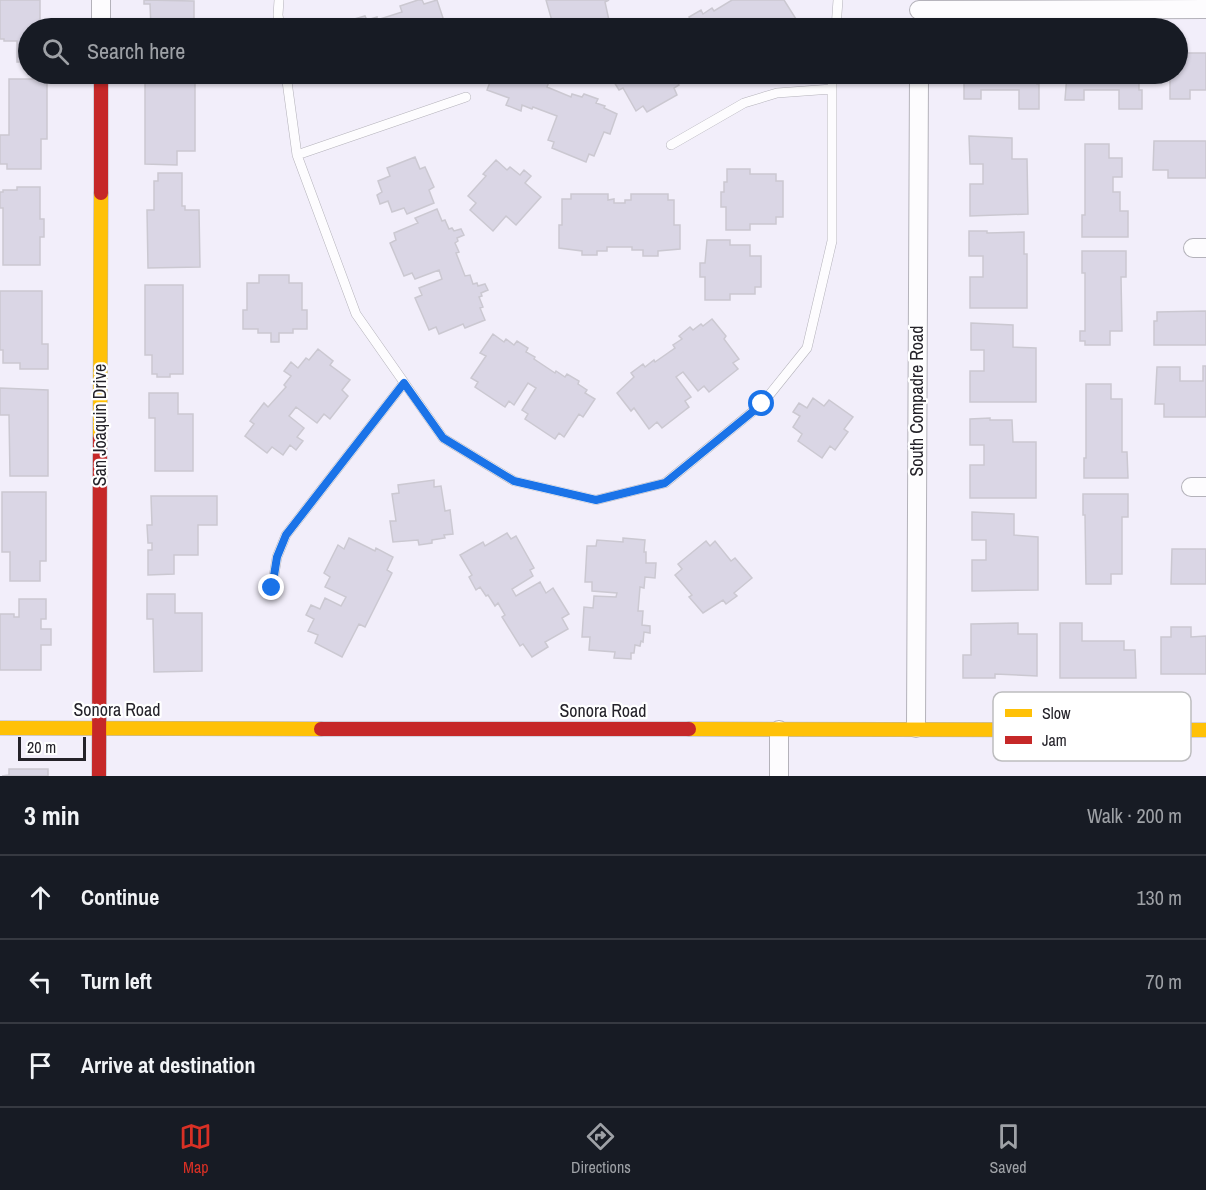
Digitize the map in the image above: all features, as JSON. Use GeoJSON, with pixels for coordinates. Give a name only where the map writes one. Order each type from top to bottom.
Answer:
{"type":"FeatureCollection","features":[{"type":"Feature","properties":{"kind":"street"},"geometry":{"type":"LineString","coordinates":[[101,0],[101,18]]}},
{"type":"Feature","properties":{"kind":"street"},"geometry":{"type":"LineString","coordinates":[[919,13],[1206,9]]}},
{"type":"Feature","properties":{"kind":"street","name":"San Joaquin Drive"},"geometry":{"type":"LineString","coordinates":[[99,776],[101,84]]}},
{"type":"Feature","properties":{"kind":"street","name":"South Compadre Road"},"geometry":{"type":"LineString","coordinates":[[916,728],[919,84]]}},
{"type":"Feature","properties":{"kind":"street","name":"Sonora Road"},"geometry":{"type":"LineString","coordinates":[[0,728],[993,729]]}},
{"type":"Feature","properties":{"kind":"street"},"geometry":{"type":"LineString","coordinates":[[779,730],[779,776]]}},
{"type":"Feature","properties":{"kind":"street","name":"Sonora Road"},"geometry":{"type":"LineString","coordinates":[[1191,730],[1206,730]]}},
{"type":"Feature","properties":{"kind":"lane"},"geometry":{"type":"LineString","coordinates":[[278,18],[279,0]]}},
{"type":"Feature","properties":{"kind":"lane"},"geometry":{"type":"LineString","coordinates":[[837,18],[838,0]]}},
{"type":"Feature","properties":{"kind":"lane"},"geometry":{"type":"LineString","coordinates":[[287,84],[297,155],[356,314],[443,438],[514,481],[596,500],[665,483],[762,404],[807,348],[832,241],[832,84]]}},
{"type":"Feature","properties":{"kind":"lane"},"geometry":{"type":"LineString","coordinates":[[671,145],[744,103],[777,93],[832,89]]}},
{"type":"Feature","properties":{"kind":"lane"},"geometry":{"type":"LineString","coordinates":[[297,155],[466,97]]}},
{"type":"Feature","properties":{"kind":"lane"},"geometry":{"type":"LineString","coordinates":[[272,588],[277,557],[286,535],[404,383]]}},
{"type":"Feature","properties":{"kind":"building"},"geometry":{"type":"Polygon","coordinates":[[[0,0],[40,0],[40,18],[18,18],[18,62],[17,41],[0,39],[0,0]]]}},
{"type":"Feature","properties":{"kind":"building"},"geometry":{"type":"Polygon","coordinates":[[[144,0],[194,1],[194,18],[151,18],[150,4],[144,4],[144,0]]]}},
{"type":"Feature","properties":{"kind":"building"},"geometry":{"type":"Polygon","coordinates":[[[418,0],[422,0],[424,4],[437,0],[443,18],[383,18],[402,12],[400,6],[418,0]]]}},
{"type":"Feature","properties":{"kind":"building"},"geometry":{"type":"Polygon","coordinates":[[[546,0],[609,0],[605,2],[608,18],[551,18],[546,0]]]}},
{"type":"Feature","properties":{"kind":"building"},"geometry":{"type":"Polygon","coordinates":[[[732,0],[784,0],[795,18],[689,17],[701,10],[703,14],[712,8],[714,11],[732,0]]]}},
{"type":"Feature","properties":{"kind":"building"},"geometry":{"type":"Polygon","coordinates":[[[1188,53],[1206,53],[1206,90],[1190,90],[1190,99],[1170,99],[1170,84],[1188,84],[1188,53]]]}},
{"type":"Feature","properties":{"kind":"building"},"geometry":{"type":"Polygon","coordinates":[[[9,79],[18,79],[18,84],[47,84],[47,139],[41,139],[41,169],[7,169],[7,164],[0,164],[0,135],[9,135],[9,79]]]}},
{"type":"Feature","properties":{"kind":"building"},"geometry":{"type":"Polygon","coordinates":[[[145,84],[195,84],[195,151],[177,151],[177,165],[145,164],[145,84]]]}},
{"type":"Feature","properties":{"kind":"building"},"geometry":{"type":"Polygon","coordinates":[[[489,84],[548,84],[547,87],[571,97],[572,94],[582,97],[584,94],[598,99],[596,103],[617,114],[610,134],[604,132],[594,156],[589,154],[586,162],[552,148],[554,142],[548,140],[557,116],[522,105],[521,111],[506,105],[509,98],[487,90],[489,84]]]}},
{"type":"Feature","properties":{"kind":"building"},"geometry":{"type":"Polygon","coordinates":[[[615,84],[679,85],[674,88],[677,95],[647,112],[643,106],[636,111],[623,88],[619,90],[615,84]]]}},
{"type":"Feature","properties":{"kind":"building"},"geometry":{"type":"Polygon","coordinates":[[[964,84],[1039,84],[1039,109],[1019,109],[1019,90],[981,90],[981,99],[964,99],[964,84]]]}},
{"type":"Feature","properties":{"kind":"building"},"geometry":{"type":"Polygon","coordinates":[[[1066,84],[1139,84],[1139,90],[1142,90],[1142,109],[1119,109],[1119,90],[1084,90],[1084,100],[1065,100],[1066,84]]]}},
{"type":"Feature","properties":{"kind":"building"},"geometry":{"type":"Polygon","coordinates":[[[969,136],[1012,138],[1012,159],[1027,159],[1028,214],[970,216],[970,184],[983,184],[983,164],[970,164],[969,136]]]}},
{"type":"Feature","properties":{"kind":"building"},"geometry":{"type":"Polygon","coordinates":[[[1154,141],[1206,141],[1206,178],[1168,178],[1168,170],[1153,170],[1154,141]]]}},
{"type":"Feature","properties":{"kind":"building"},"geometry":{"type":"Polygon","coordinates":[[[1085,144],[1109,144],[1109,158],[1122,158],[1122,177],[1113,177],[1113,192],[1120,192],[1120,211],[1128,211],[1128,237],[1082,237],[1082,215],[1085,215],[1085,144]]]}},
{"type":"Feature","properties":{"kind":"building"},"geometry":{"type":"Polygon","coordinates":[[[415,157],[420,169],[425,167],[434,187],[429,190],[434,203],[407,214],[404,208],[392,212],[388,201],[380,204],[377,195],[382,192],[378,181],[390,176],[387,168],[415,157]]]}},
{"type":"Feature","properties":{"kind":"building"},"geometry":{"type":"Polygon","coordinates":[[[496,160],[507,170],[510,167],[520,175],[524,170],[531,176],[525,183],[541,197],[516,225],[506,216],[493,231],[470,210],[476,203],[468,196],[486,176],[483,174],[496,160]]]}},
{"type":"Feature","properties":{"kind":"building"},"geometry":{"type":"Polygon","coordinates":[[[727,169],[750,169],[750,174],[776,174],[776,181],[783,181],[783,217],[776,217],[776,224],[750,224],[750,230],[726,230],[726,207],[721,207],[721,192],[724,192],[724,182],[727,182],[727,169]]]}},
{"type":"Feature","properties":{"kind":"building"},"geometry":{"type":"Polygon","coordinates":[[[158,173],[182,173],[182,206],[185,206],[185,210],[199,210],[200,267],[148,268],[147,210],[154,210],[154,181],[158,181],[158,173]]]}},
{"type":"Feature","properties":{"kind":"building"},"geometry":{"type":"Polygon","coordinates":[[[17,187],[40,187],[40,219],[44,219],[44,237],[40,237],[40,265],[3,265],[3,208],[0,208],[0,192],[17,190],[17,187]]]}},
{"type":"Feature","properties":{"kind":"building"},"geometry":{"type":"Polygon","coordinates":[[[571,194],[608,194],[608,200],[614,199],[614,203],[625,203],[625,200],[631,200],[631,194],[668,194],[668,200],[674,200],[674,225],[680,225],[680,249],[658,251],[658,256],[643,256],[643,250],[632,250],[632,247],[607,247],[607,251],[597,251],[597,255],[582,255],[582,251],[559,248],[562,199],[571,199],[571,194]]]}},
{"type":"Feature","properties":{"kind":"building"},"geometry":{"type":"Polygon","coordinates":[[[437,209],[442,221],[445,220],[449,229],[452,228],[454,231],[461,229],[464,235],[457,238],[458,241],[455,243],[459,252],[456,253],[465,276],[470,275],[473,284],[477,283],[478,286],[485,284],[488,290],[481,293],[482,296],[479,297],[483,307],[480,308],[485,320],[465,328],[463,324],[439,334],[436,327],[429,330],[415,298],[422,295],[419,288],[442,279],[439,270],[415,279],[412,273],[404,276],[390,243],[396,240],[394,233],[418,223],[415,218],[437,209]]]}},
{"type":"Feature","properties":{"kind":"building"},"geometry":{"type":"Polygon","coordinates":[[[969,231],[1024,232],[1024,254],[1027,254],[1027,308],[970,308],[970,277],[983,277],[983,256],[969,256],[969,231]]]}},
{"type":"Feature","properties":{"kind":"building"},"geometry":{"type":"Polygon","coordinates":[[[707,240],[730,240],[730,245],[750,245],[750,256],[761,256],[761,287],[755,287],[755,294],[730,294],[730,300],[705,300],[705,277],[700,277],[700,263],[705,263],[707,240]]]}},
{"type":"Feature","properties":{"kind":"building"},"geometry":{"type":"Polygon","coordinates":[[[1082,251],[1126,251],[1126,277],[1121,277],[1122,331],[1110,331],[1110,345],[1085,345],[1085,341],[1080,341],[1080,331],[1085,331],[1085,273],[1082,273],[1082,251]]]}},
{"type":"Feature","properties":{"kind":"building"},"geometry":{"type":"Polygon","coordinates":[[[259,275],[289,275],[289,283],[302,283],[302,310],[307,310],[307,329],[293,329],[293,333],[279,333],[279,342],[271,342],[271,333],[258,333],[258,329],[243,329],[243,310],[247,310],[247,283],[259,283],[259,275]]]}},
{"type":"Feature","properties":{"kind":"building"},"geometry":{"type":"Polygon","coordinates":[[[145,285],[183,285],[183,374],[157,377],[157,374],[152,374],[152,355],[145,355],[145,285]]]}},
{"type":"Feature","properties":{"kind":"building"},"geometry":{"type":"Polygon","coordinates":[[[0,291],[42,291],[42,344],[48,344],[48,369],[20,369],[20,363],[3,363],[3,350],[0,350],[0,291]]]}},
{"type":"Feature","properties":{"kind":"building"},"geometry":{"type":"Polygon","coordinates":[[[1206,311],[1206,345],[1154,345],[1154,321],[1157,321],[1157,312],[1206,311]]]}},
{"type":"Feature","properties":{"kind":"building"},"geometry":{"type":"Polygon","coordinates":[[[712,319],[726,336],[724,339],[739,359],[733,363],[738,369],[709,392],[704,386],[698,391],[683,372],[676,377],[691,397],[685,401],[689,407],[662,428],[657,422],[649,429],[634,408],[631,411],[617,393],[634,377],[631,373],[643,364],[645,367],[654,360],[655,362],[675,348],[673,345],[682,339],[679,336],[690,327],[693,330],[712,319]]]}},
{"type":"Feature","properties":{"kind":"building"},"geometry":{"type":"Polygon","coordinates":[[[971,323],[1013,325],[1013,347],[1036,348],[1036,402],[970,402],[970,371],[984,371],[984,350],[971,350],[971,323]]]}},
{"type":"Feature","properties":{"kind":"building"},"geometry":{"type":"Polygon","coordinates":[[[493,334],[504,342],[506,339],[514,345],[517,341],[528,348],[526,352],[535,357],[534,359],[555,373],[556,371],[565,377],[567,374],[579,381],[578,384],[587,390],[585,393],[595,399],[583,417],[579,414],[564,437],[559,433],[555,439],[525,419],[528,414],[522,410],[536,388],[528,383],[514,405],[509,401],[505,407],[475,387],[478,382],[471,378],[486,356],[480,353],[493,334]]]}},
{"type":"Feature","properties":{"kind":"building"},"geometry":{"type":"Polygon","coordinates":[[[318,349],[333,361],[330,365],[350,380],[342,390],[348,396],[330,419],[324,414],[317,423],[296,407],[289,416],[304,428],[297,437],[303,441],[296,450],[290,445],[283,455],[272,447],[267,453],[245,436],[254,424],[250,421],[264,403],[268,407],[286,387],[284,385],[291,376],[284,371],[291,362],[298,368],[318,349]]]}},
{"type":"Feature","properties":{"kind":"building"},"geometry":{"type":"Polygon","coordinates":[[[1203,366],[1206,366],[1206,417],[1164,417],[1164,404],[1155,404],[1157,367],[1180,367],[1180,381],[1203,381],[1203,366]]]}},
{"type":"Feature","properties":{"kind":"building"},"geometry":{"type":"Polygon","coordinates":[[[1086,384],[1111,384],[1111,399],[1122,399],[1122,452],[1127,452],[1128,478],[1084,478],[1086,384]]]}},
{"type":"Feature","properties":{"kind":"building"},"geometry":{"type":"Polygon","coordinates":[[[0,388],[48,390],[48,476],[10,476],[9,415],[0,415],[0,388]]]}},
{"type":"Feature","properties":{"kind":"building"},"geometry":{"type":"Polygon","coordinates":[[[149,393],[178,393],[178,414],[193,414],[193,471],[155,471],[155,418],[149,418],[149,393]]]}},
{"type":"Feature","properties":{"kind":"building"},"geometry":{"type":"Polygon","coordinates":[[[813,398],[824,406],[829,400],[853,417],[844,429],[848,432],[835,450],[830,446],[822,458],[798,441],[802,434],[793,427],[800,416],[793,412],[799,403],[807,408],[813,398]]]}},
{"type":"Feature","properties":{"kind":"building"},"geometry":{"type":"Polygon","coordinates":[[[990,418],[990,420],[1012,420],[1013,442],[1036,442],[1036,498],[970,498],[970,465],[984,465],[984,445],[970,445],[970,419],[990,418]]]}},
{"type":"Feature","properties":{"kind":"building"},"geometry":{"type":"Polygon","coordinates":[[[434,480],[434,487],[441,486],[445,511],[450,510],[453,534],[432,540],[432,543],[419,545],[418,540],[393,542],[390,521],[396,521],[392,494],[399,493],[398,485],[434,480]]]}},
{"type":"Feature","properties":{"kind":"building"},"geometry":{"type":"Polygon","coordinates":[[[2,492],[46,492],[46,561],[40,561],[40,581],[10,581],[10,552],[2,552],[2,492]]]}},
{"type":"Feature","properties":{"kind":"building"},"geometry":{"type":"Polygon","coordinates":[[[1083,494],[1128,494],[1128,517],[1122,517],[1122,574],[1111,574],[1111,584],[1086,584],[1083,494]]]}},
{"type":"Feature","properties":{"kind":"building"},"geometry":{"type":"Polygon","coordinates":[[[151,496],[217,496],[217,525],[198,525],[198,555],[174,555],[174,574],[148,575],[148,550],[152,550],[152,543],[148,543],[147,525],[152,525],[151,496]]]}},
{"type":"Feature","properties":{"kind":"building"},"geometry":{"type":"Polygon","coordinates":[[[972,512],[1014,514],[1014,535],[1038,537],[1038,590],[972,591],[972,560],[986,560],[986,540],[972,540],[972,512]]]}},
{"type":"Feature","properties":{"kind":"building"},"geometry":{"type":"Polygon","coordinates":[[[507,533],[511,539],[516,536],[534,568],[530,570],[533,576],[512,589],[516,596],[540,582],[546,593],[553,588],[569,614],[562,618],[568,629],[545,642],[548,647],[532,657],[523,644],[520,646],[502,617],[505,615],[498,603],[495,606],[480,587],[476,590],[469,577],[472,575],[460,555],[483,542],[485,546],[507,533]]]}},
{"type":"Feature","properties":{"kind":"building"},"geometry":{"type":"Polygon","coordinates":[[[349,538],[393,557],[387,570],[392,573],[365,627],[359,624],[342,657],[315,643],[318,635],[308,631],[314,619],[306,615],[311,605],[320,609],[325,598],[341,606],[346,597],[325,587],[330,577],[324,573],[338,545],[344,549],[349,538]]]}},
{"type":"Feature","properties":{"kind":"building"},"geometry":{"type":"Polygon","coordinates":[[[623,538],[645,540],[646,563],[656,563],[655,578],[645,577],[644,588],[640,587],[638,611],[643,611],[642,625],[650,626],[650,633],[644,632],[643,642],[641,641],[640,646],[635,645],[631,659],[614,658],[615,652],[589,650],[590,637],[582,637],[584,607],[593,608],[594,596],[616,597],[617,593],[592,591],[592,582],[585,582],[587,546],[596,546],[597,540],[623,542],[623,538]]]}},
{"type":"Feature","properties":{"kind":"building"},"geometry":{"type":"Polygon","coordinates":[[[706,541],[710,546],[715,541],[731,561],[735,558],[752,578],[734,593],[737,596],[726,604],[723,600],[703,613],[689,597],[692,595],[675,575],[682,569],[678,564],[706,541]]]}},
{"type":"Feature","properties":{"kind":"building"},"geometry":{"type":"Polygon","coordinates":[[[1172,549],[1206,549],[1206,584],[1171,584],[1172,549]]]}},
{"type":"Feature","properties":{"kind":"building"},"geometry":{"type":"Polygon","coordinates":[[[147,594],[175,594],[175,613],[202,613],[202,671],[154,672],[153,619],[147,619],[147,594]]]}},
{"type":"Feature","properties":{"kind":"building"},"geometry":{"type":"Polygon","coordinates":[[[19,599],[46,599],[46,619],[41,619],[41,629],[51,629],[51,645],[41,645],[41,670],[0,670],[0,614],[14,614],[14,617],[19,617],[19,599]]]}},
{"type":"Feature","properties":{"kind":"building"},"geometry":{"type":"Polygon","coordinates":[[[1018,623],[1018,634],[1037,634],[1037,676],[995,674],[995,678],[963,678],[963,655],[971,655],[971,624],[1018,623]]]}},
{"type":"Feature","properties":{"kind":"building"},"geometry":{"type":"Polygon","coordinates":[[[1060,623],[1082,623],[1082,641],[1124,641],[1124,650],[1135,650],[1136,678],[1060,678],[1060,623]]]}},
{"type":"Feature","properties":{"kind":"building"},"geometry":{"type":"Polygon","coordinates":[[[1171,627],[1191,627],[1191,637],[1206,636],[1206,674],[1161,674],[1161,637],[1171,637],[1171,627]]]}},
{"type":"Feature","properties":{"kind":"building"},"geometry":{"type":"Polygon","coordinates":[[[9,769],[48,769],[48,776],[2,776],[9,775],[9,769]]]}},
{"type":"Feature","properties":{"kind":"traffic: slow"},"geometry":{"type":"LineString","coordinates":[[100,438],[101,193]]}},
{"type":"Feature","properties":{"kind":"traffic: slow"},"geometry":{"type":"LineString","coordinates":[[0,728],[321,729]]}},
{"type":"Feature","properties":{"kind":"traffic: slow"},"geometry":{"type":"LineString","coordinates":[[689,729],[993,730]]}},
{"type":"Feature","properties":{"kind":"traffic: slow"},"geometry":{"type":"LineString","coordinates":[[1191,730],[1206,730]]}},
{"type":"Feature","properties":{"kind":"traffic: jam"},"geometry":{"type":"LineString","coordinates":[[101,84],[101,193]]}},
{"type":"Feature","properties":{"kind":"traffic: jam"},"geometry":{"type":"LineString","coordinates":[[99,776],[100,438]]}},
{"type":"Feature","properties":{"kind":"traffic: jam"},"geometry":{"type":"LineString","coordinates":[[321,729],[689,729]]}},
{"type":"Feature","properties":{"kind":"route"},"geometry":{"type":"LineString","coordinates":[[272,588],[277,557],[286,535],[404,383],[443,438],[514,481],[596,500],[665,483],[762,404]]}}]}
